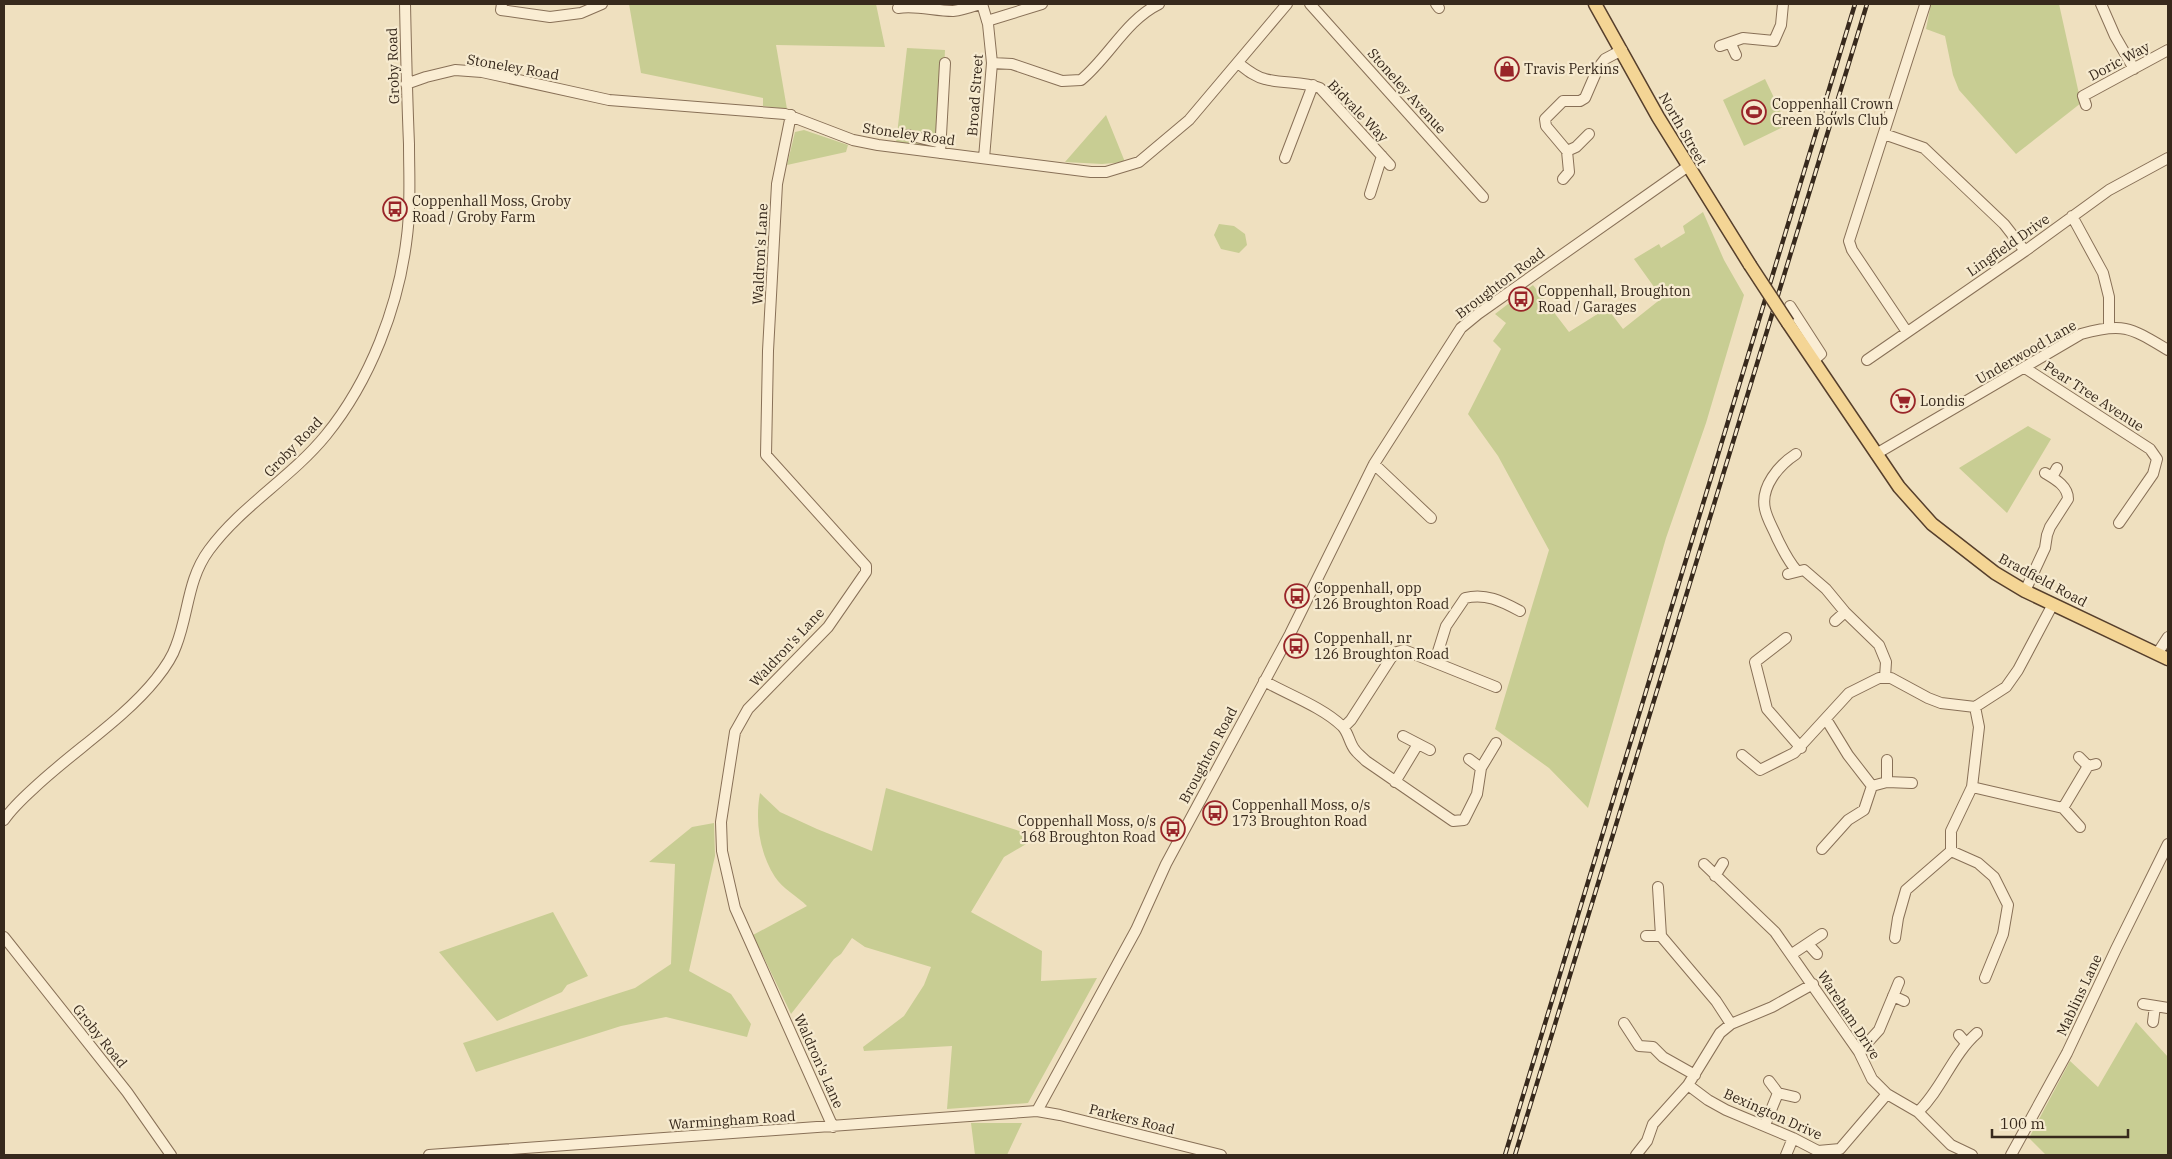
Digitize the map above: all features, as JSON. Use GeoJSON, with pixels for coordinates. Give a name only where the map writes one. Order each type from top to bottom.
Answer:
{"type":"FeatureCollection","features":[{"type":"Feature","properties":{"kind":"main road","name":"North Street"},"geometry":{"type":"LineString","coordinates":[[1595,4],[1687,167],[1750,266]]}},
{"type":"Feature","properties":{"kind":"main road","name":"Bradfield Road"},"geometry":{"type":"LineString","coordinates":[[1750,266],[1899,487],[1932,524],[1995,573],[2025,591],[2162,656]]}},
{"type":"Feature","properties":{"kind":"street","name":"Groby Road"},"geometry":{"type":"LineString","coordinates":[[4,820],[44,779],[137,700],[156,679],[170,660],[177,644],[192,582],[198,567],[208,551],[220,536],[279,483],[325,436],[363,381],[382,334],[398,285],[407,236],[409,168],[405,4]]}},
{"type":"Feature","properties":{"kind":"street"},"geometry":{"type":"LineString","coordinates":[[502,4],[501,10],[550,17],[581,14],[598,5]]}},
{"type":"Feature","properties":{"kind":"street"},"geometry":{"type":"LineString","coordinates":[[898,10],[911,6],[951,11],[981,4]]}},
{"type":"Feature","properties":{"kind":"street","name":"Broad Street"},"geometry":{"type":"LineString","coordinates":[[981,4],[988,21],[992,44],[984,158]]}},
{"type":"Feature","properties":{"kind":"street"},"geometry":{"type":"LineString","coordinates":[[988,21],[1042,4]]}},
{"type":"Feature","properties":{"kind":"street"},"geometry":{"type":"LineString","coordinates":[[992,63],[1012,64],[1062,81],[1081,80],[1094,69],[1134,22],[1147,10],[1159,4]]}},
{"type":"Feature","properties":{"kind":"street","name":"Stoneley Road"},"geometry":{"type":"LineString","coordinates":[[406,84],[455,70],[482,72],[609,100],[791,115],[853,140],[941,148],[984,158],[1091,172],[1124,168],[1139,162],[1189,120],[1287,4]]}},
{"type":"Feature","properties":{"kind":"street","name":"Stoneley Avenue"},"geometry":{"type":"LineString","coordinates":[[1310,4],[1483,197]]}},
{"type":"Feature","properties":{"kind":"street"},"geometry":{"type":"LineString","coordinates":[[1736,55],[1725,45],[1743,38],[1774,46],[1781,25],[1783,4]]}},
{"type":"Feature","properties":{"kind":"street"},"geometry":{"type":"LineString","coordinates":[[2101,4],[2115,36],[2134,69]]}},
{"type":"Feature","properties":{"kind":"street"},"geometry":{"type":"LineString","coordinates":[[1907,332],[1852,250],[1849,241],[1884,134],[1921,33],[1925,5]]}},
{"type":"Feature","properties":{"kind":"street"},"geometry":{"type":"LineString","coordinates":[[1563,179],[1569,172],[1567,151],[1546,126],[1545,118],[1562,101],[1580,101],[1585,98],[1598,68],[1605,59],[1622,50]]}},
{"type":"Feature","properties":{"kind":"street","name":"Doric Way"},"geometry":{"type":"LineString","coordinates":[[2082,96],[2168,50]]}},
{"type":"Feature","properties":{"kind":"street"},"geometry":{"type":"LineString","coordinates":[[908,135],[941,148],[945,62]]}},
{"type":"Feature","properties":{"kind":"street","name":"Bidvale Way"},"geometry":{"type":"LineString","coordinates":[[1238,63],[1253,74],[1267,80],[1313,85],[1320,88],[1390,165]]}},
{"type":"Feature","properties":{"kind":"street","name":"Bidvale Way"},"geometry":{"type":"LineString","coordinates":[[1285,158],[1313,85]]}},
{"type":"Feature","properties":{"kind":"street","name":"Waldron's Lane"},"geometry":{"type":"LineString","coordinates":[[791,115],[777,184],[768,351],[766,456],[866,566],[866,572],[828,627],[748,709],[736,732],[721,822],[722,852],[735,908],[833,1127]]}},
{"type":"Feature","properties":{"kind":"street"},"geometry":{"type":"LineString","coordinates":[[1567,151],[1576,147],[1589,134]]}},
{"type":"Feature","properties":{"kind":"street"},"geometry":{"type":"LineString","coordinates":[[1884,134],[1924,148],[2004,224],[2026,250]]}},
{"type":"Feature","properties":{"kind":"street","name":"Bidvale Way"},"geometry":{"type":"LineString","coordinates":[[1370,194],[1382,156]]}},
{"type":"Feature","properties":{"kind":"street"},"geometry":{"type":"LineString","coordinates":[[2165,160],[2168,172]]}},
{"type":"Feature","properties":{"kind":"street","name":"Lingfield Drive"},"geometry":{"type":"LineString","coordinates":[[1867,360],[2109,190],[2165,160]]}},
{"type":"Feature","properties":{"kind":"street","name":"Broughton Road"},"geometry":{"type":"LineString","coordinates":[[1037,1111],[1136,930],[1166,864],[1290,634],[1374,464],[1461,328],[1478,314],[1687,167]]}},
{"type":"Feature","properties":{"kind":"street"},"geometry":{"type":"LineString","coordinates":[[2072,216],[2104,273],[2109,298],[2109,327]]}},
{"type":"Feature","properties":{"kind":"street","name":"Bradfield Road"},"geometry":{"type":"LineString","coordinates":[[1790,306],[1821,354],[1814,360]]}},
{"type":"Feature","properties":{"kind":"street","name":"Underwood Lane"},"geometry":{"type":"LineString","coordinates":[[1876,454],[2081,334],[2109,327],[2120,327],[2135,331],[2168,350]]}},
{"type":"Feature","properties":{"kind":"street","name":"Pear Tree Avenue"},"geometry":{"type":"LineString","coordinates":[[2025,368],[2150,449],[2157,460],[2153,474],[2119,523]]}},
{"type":"Feature","properties":{"kind":"street"},"geometry":{"type":"LineString","coordinates":[[1796,454],[1785,462],[1772,477],[1764,496],[1764,507],[1793,573],[1804,570],[1826,589],[1845,612],[1879,645],[1886,662],[1885,676]]}},
{"type":"Feature","properties":{"kind":"street"},"geometry":{"type":"LineString","coordinates":[[1374,464],[1431,518]]}},
{"type":"Feature","properties":{"kind":"street"},"geometry":{"type":"LineString","coordinates":[[2025,591],[2045,548],[2050,527],[2068,499],[2068,495],[2063,487],[2048,475],[2057,468]]}},
{"type":"Feature","properties":{"kind":"street"},"geometry":{"type":"LineString","coordinates":[[1435,661],[1446,626],[1464,598],[1477,595],[1497,599],[1520,611]]}},
{"type":"Feature","properties":{"kind":"street"},"geometry":{"type":"LineString","coordinates":[[1742,755],[1760,770],[1794,753],[1801,748],[1849,693],[1885,676],[1941,703],[1975,707],[2006,687],[2018,670],[2053,604]]}},
{"type":"Feature","properties":{"kind":"street"},"geometry":{"type":"LineString","coordinates":[[1835,621],[1845,612]]}},
{"type":"Feature","properties":{"kind":"street"},"geometry":{"type":"LineString","coordinates":[[2162,656],[2168,636]]}},
{"type":"Feature","properties":{"kind":"street"},"geometry":{"type":"LineString","coordinates":[[1786,638],[1751,663],[1767,710],[1801,748]]}},
{"type":"Feature","properties":{"kind":"street"},"geometry":{"type":"LineString","coordinates":[[1344,727],[1351,720],[1391,658],[1397,652],[1404,650],[1496,687]]}},
{"type":"Feature","properties":{"kind":"street"},"geometry":{"type":"LineString","coordinates":[[1264,681],[1323,712],[1344,727],[1354,749],[1366,761],[1453,821],[1464,820],[1471,808],[1477,794],[1481,768],[1496,743]]}},
{"type":"Feature","properties":{"kind":"street"},"geometry":{"type":"LineString","coordinates":[[1896,938],[1898,918],[1906,890],[1951,852],[1951,831],[1972,787],[1979,727],[1975,707]]}},
{"type":"Feature","properties":{"kind":"street"},"geometry":{"type":"LineString","coordinates":[[1826,719],[1848,755],[1872,786]]}},
{"type":"Feature","properties":{"kind":"street"},"geometry":{"type":"LineString","coordinates":[[1402,736],[1430,750]]}},
{"type":"Feature","properties":{"kind":"street"},"geometry":{"type":"LineString","coordinates":[[1395,782],[1418,744]]}},
{"type":"Feature","properties":{"kind":"street"},"geometry":{"type":"LineString","coordinates":[[2063,808],[2092,765],[2079,756]]}},
{"type":"Feature","properties":{"kind":"street"},"geometry":{"type":"LineString","coordinates":[[1469,759],[1481,768]]}},
{"type":"Feature","properties":{"kind":"street"},"geometry":{"type":"LineString","coordinates":[[1887,760],[1887,782]]}},
{"type":"Feature","properties":{"kind":"street"},"geometry":{"type":"LineString","coordinates":[[1872,786],[1887,782],[1912,783]]}},
{"type":"Feature","properties":{"kind":"street"},"geometry":{"type":"LineString","coordinates":[[1822,849],[1848,820],[1864,810],[1872,786]]}},
{"type":"Feature","properties":{"kind":"street"},"geometry":{"type":"LineString","coordinates":[[1972,787],[2063,808],[2080,827]]}},
{"type":"Feature","properties":{"kind":"street","name":"Mablins Lane"},"geometry":{"type":"LineString","coordinates":[[2011,1155],[2067,1053],[2168,844]]}},
{"type":"Feature","properties":{"kind":"street"},"geometry":{"type":"LineString","coordinates":[[1951,852],[1978,863],[1994,877],[2008,905],[2003,934],[1985,978]]}},
{"type":"Feature","properties":{"kind":"street"},"geometry":{"type":"LineString","coordinates":[[1715,876],[1723,863]]}},
{"type":"Feature","properties":{"kind":"street","name":"Wareham Drive"},"geometry":{"type":"LineString","coordinates":[[1704,864],[1775,932],[1859,1052],[1872,1079],[1887,1094],[1918,1112],[1951,1145],[1972,1155]]}},
{"type":"Feature","properties":{"kind":"street"},"geometry":{"type":"LineString","coordinates":[[1658,888],[1661,936],[1716,1001],[1731,1024]]}},
{"type":"Feature","properties":{"kind":"street"},"geometry":{"type":"LineString","coordinates":[[1792,954],[1822,934]]}},
{"type":"Feature","properties":{"kind":"street"},"geometry":{"type":"LineString","coordinates":[[1646,936],[1661,936]]}},
{"type":"Feature","properties":{"kind":"street","name":"Groby Road"},"geometry":{"type":"LineString","coordinates":[[4,937],[127,1092],[171,1155]]}},
{"type":"Feature","properties":{"kind":"street"},"geometry":{"type":"LineString","coordinates":[[1808,944],[1818,954]]}},
{"type":"Feature","properties":{"kind":"street"},"geometry":{"type":"LineString","coordinates":[[1859,1052],[1879,1030],[1899,982]]}},
{"type":"Feature","properties":{"kind":"street"},"geometry":{"type":"LineString","coordinates":[[1636,1155],[1646,1141],[1653,1124],[1688,1085],[1720,1033],[1731,1024],[1772,1007],[1813,984]]}},
{"type":"Feature","properties":{"kind":"street"},"geometry":{"type":"LineString","coordinates":[[1893,996],[1904,1001]]}},
{"type":"Feature","properties":{"kind":"street"},"geometry":{"type":"LineString","coordinates":[[2143,1004],[2168,1008]]}},
{"type":"Feature","properties":{"kind":"street"},"geometry":{"type":"LineString","coordinates":[[2153,1022],[2154,1006]]}},
{"type":"Feature","properties":{"kind":"street"},"geometry":{"type":"LineString","coordinates":[[1624,1023],[1635,1047],[1653,1047],[1663,1057],[1695,1075]]}},
{"type":"Feature","properties":{"kind":"street"},"geometry":{"type":"LineString","coordinates":[[1918,1112],[1931,1100],[1962,1039],[1977,1033]]}},
{"type":"Feature","properties":{"kind":"street"},"geometry":{"type":"LineString","coordinates":[[1769,1080],[1778,1093],[1795,1097]]}},
{"type":"Feature","properties":{"kind":"street","name":"Bexington Drive"},"geometry":{"type":"LineString","coordinates":[[1688,1085],[1708,1100],[1726,1110],[1793,1138],[1818,1151],[1844,1152],[1887,1094]]}},
{"type":"Feature","properties":{"kind":"street"},"geometry":{"type":"LineString","coordinates":[[1765,1126],[1778,1093]]}},
{"type":"Feature","properties":{"kind":"street","name":"Warmingham Road"},"geometry":{"type":"LineString","coordinates":[[429,1155],[1037,1111]]}},
{"type":"Feature","properties":{"kind":"street","name":"Parkers Road"},"geometry":{"type":"LineString","coordinates":[[1037,1111],[1221,1155]]}},
{"type":"Feature","properties":{"kind":"street"},"geometry":{"type":"LineString","coordinates":[[1786,1155],[1793,1138]]}},
{"type":"Feature","properties":{"kind":"green space"},"geometry":{"type":"Polygon","coordinates":[[[629,4],[876,4],[885,47],[776,45],[787,109],[763,106],[763,98],[641,73],[629,4]]]}},
{"type":"Feature","properties":{"kind":"green space"},"geometry":{"type":"Polygon","coordinates":[[[1931,4],[2059,4],[2081,103],[2016,154],[1959,90],[1953,75],[1945,36],[1926,29],[1931,4]]]}},
{"type":"Feature","properties":{"kind":"green space"},"geometry":{"type":"Polygon","coordinates":[[[907,48],[945,50],[940,153],[896,143],[907,48]]]}},
{"type":"Feature","properties":{"kind":"green space","name":"Coppenhall Crown Green Bowls Club"},"geometry":{"type":"Polygon","coordinates":[[[1765,79],[1787,125],[1744,146],[1723,100],[1765,79]]]}},
{"type":"Feature","properties":{"kind":"green space"},"geometry":{"type":"Polygon","coordinates":[[[1106,115],[1125,162],[1102,164],[1065,162],[1106,115]]]}},
{"type":"Feature","properties":{"kind":"green space"},"geometry":{"type":"Polygon","coordinates":[[[804,130],[848,145],[846,152],[787,165],[795,132],[804,130]]]}},
{"type":"Feature","properties":{"kind":"green space"},"geometry":{"type":"Polygon","coordinates":[[[1703,212],[1724,260],[1744,295],[1706,423],[1666,538],[1588,808],[1549,768],[1495,729],[1549,550],[1498,456],[1468,414],[1501,349],[1493,341],[1506,323],[1495,314],[1533,285],[1569,332],[1607,308],[1623,329],[1662,298],[1634,259],[1659,244],[1661,248],[1685,233],[1683,226],[1703,212]]]}},
{"type":"Feature","properties":{"kind":"green space"},"geometry":{"type":"Polygon","coordinates":[[[1219,224],[1234,226],[1245,234],[1247,245],[1239,253],[1221,249],[1214,235],[1219,224]]]}},
{"type":"Feature","properties":{"kind":"green space"},"geometry":{"type":"Polygon","coordinates":[[[2028,426],[2051,439],[2007,513],[1959,468],[2028,426]]]}},
{"type":"Feature","properties":{"kind":"green space"},"geometry":{"type":"Polygon","coordinates":[[[886,788],[1038,837],[1004,857],[971,912],[1042,951],[1041,981],[1097,978],[1028,1103],[947,1109],[952,1046],[864,1051],[863,1047],[904,1016],[924,985],[931,967],[865,947],[852,938],[791,1014],[753,935],[807,906],[778,881],[765,857],[758,825],[760,793],[780,812],[872,851],[886,788]]]}},
{"type":"Feature","properties":{"kind":"green space"},"geometry":{"type":"Polygon","coordinates":[[[714,823],[715,856],[689,971],[731,994],[751,1024],[747,1037],[666,1017],[621,1026],[476,1072],[463,1043],[635,988],[671,964],[675,864],[649,862],[692,827],[714,823]]]}},
{"type":"Feature","properties":{"kind":"green space"},"geometry":{"type":"Polygon","coordinates":[[[553,912],[588,976],[567,985],[562,992],[497,1021],[439,952],[553,912]]]}},
{"type":"Feature","properties":{"kind":"green space"},"geometry":{"type":"Polygon","coordinates":[[[2136,1022],[2168,1057],[2168,1155],[2046,1155],[2029,1138],[2070,1061],[2098,1087],[2136,1022]]]}},
{"type":"Feature","properties":{"kind":"green space"},"geometry":{"type":"Polygon","coordinates":[[[971,1123],[1022,1123],[1007,1155],[975,1155],[971,1123]]]}},
{"type":"Feature","properties":{"kind":"railway"},"geometry":{"type":"LineString","coordinates":[[1505,1155],[1855,4]]}},
{"type":"Feature","properties":{"kind":"railway"},"geometry":{"type":"LineString","coordinates":[[1515,1155],[1867,4]]}},
{"type":"Feature","properties":{"kind":"place","name":"Travis Perkins"},"geometry":{"type":"Point","coordinates":[1507,69]}},
{"type":"Feature","properties":{"kind":"place","name":"Coppenhall Crown Green Bowls Club"},"geometry":{"type":"Point","coordinates":[1754,112]}},
{"type":"Feature","properties":{"kind":"place","name":"Coppenhall Moss, Groby Road / Groby Farm"},"geometry":{"type":"Point","coordinates":[395,209]}},
{"type":"Feature","properties":{"kind":"place","name":"Coppenhall, Broughton Road / Garages"},"geometry":{"type":"Point","coordinates":[1521,299]}},
{"type":"Feature","properties":{"kind":"place","name":"Londis"},"geometry":{"type":"Point","coordinates":[1903,401]}},
{"type":"Feature","properties":{"kind":"place","name":"Coppenhall, opp 126 Broughton Road"},"geometry":{"type":"Point","coordinates":[1297,596]}},
{"type":"Feature","properties":{"kind":"place","name":"Coppenhall, nr 126 Broughton Road"},"geometry":{"type":"Point","coordinates":[1296,646]}},
{"type":"Feature","properties":{"kind":"place","name":"Coppenhall Moss, o/s 173 Broughton Road"},"geometry":{"type":"Point","coordinates":[1215,813]}},
{"type":"Feature","properties":{"kind":"place","name":"Coppenhall Moss, o/s 168 Broughton Road"},"geometry":{"type":"Point","coordinates":[1173,829]}}]}
